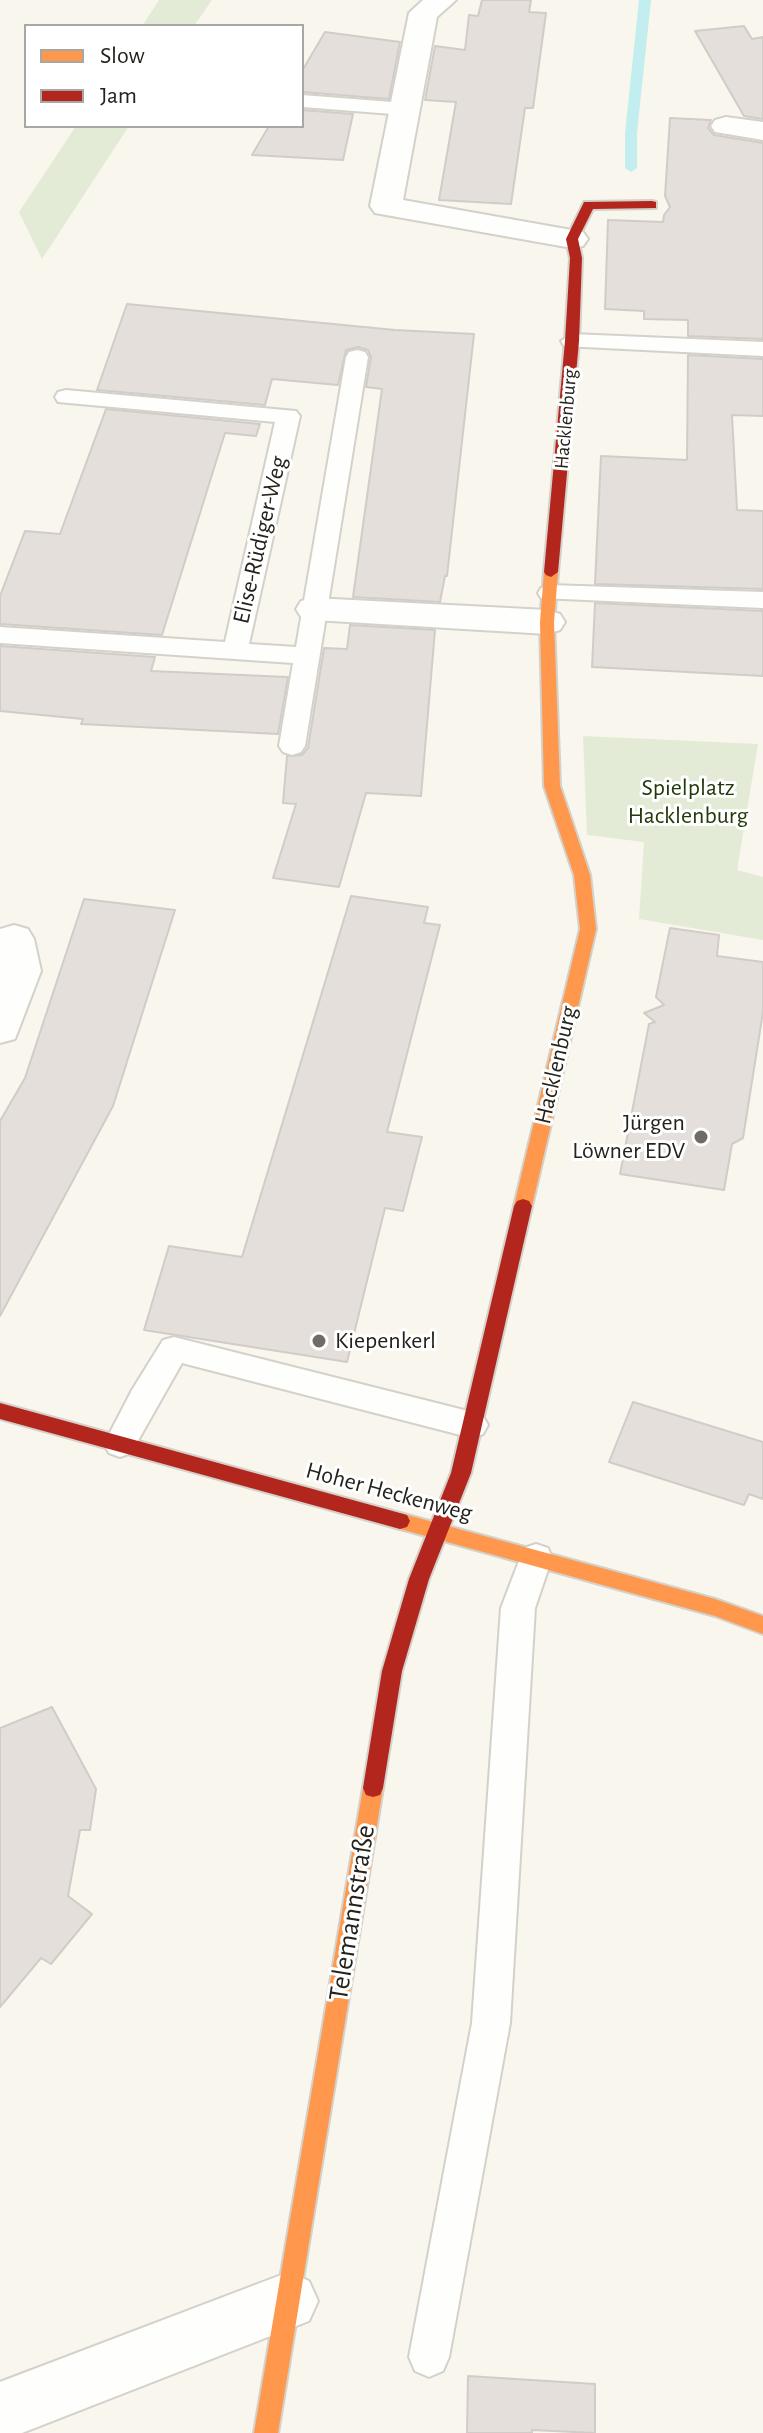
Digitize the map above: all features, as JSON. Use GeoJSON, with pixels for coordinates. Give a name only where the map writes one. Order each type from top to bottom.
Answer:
{"type":"FeatureCollection","features":[{"type":"Feature","properties":{"kind":"street"},"geometry":{"type":"LineString","coordinates":[[442,0],[423,13],[386,206],[572,239],[588,205],[652,205]]}},
{"type":"Feature","properties":{"kind":"street"},"geometry":{"type":"LineString","coordinates":[[726,126],[763,131]]}},
{"type":"Feature","properties":{"kind":"street","name":"Hacklenburg"},"geometry":{"type":"LineString","coordinates":[[439,1531],[461,1473],[588,929],[582,875],[552,786],[548,607],[572,341],[576,258],[572,239]]}},
{"type":"Feature","properties":{"kind":"street"},"geometry":{"type":"LineString","coordinates":[[314,609],[548,607]]}},
{"type":"Feature","properties":{"kind":"street"},"geometry":{"type":"LineString","coordinates":[[0,1028],[12,959]]}},
{"type":"Feature","properties":{"kind":"street","name":"Hoher Heckenweg"},"geometry":{"type":"LineString","coordinates":[[0,1411],[536,1558],[763,1625]]}},
{"type":"Feature","properties":{"kind":"street","name":"Telemannstraße"},"geometry":{"type":"LineString","coordinates":[[266,2433],[392,1671],[419,1579],[439,1531]]}},
{"type":"Feature","properties":{"kind":"street"},"geometry":{"type":"LineString","coordinates":[[0,2412],[289,2301]]}},
{"type":"Feature","properties":{"kind":"lane"},"geometry":{"type":"LineString","coordinates":[[304,101],[405,109]]}},
{"type":"Feature","properties":{"kind":"lane","name":"Hacklenburg"},"geometry":{"type":"LineString","coordinates":[[572,341],[763,349]]}},
{"type":"Feature","properties":{"kind":"lane"},"geometry":{"type":"LineString","coordinates":[[292,746],[357,357]]}},
{"type":"Feature","properties":{"kind":"lane","name":"Elise-Rüdiger-Weg"},"geometry":{"type":"LineString","coordinates":[[0,635],[235,652],[288,416],[66,397]]}},
{"type":"Feature","properties":{"kind":"lane"},"geometry":{"type":"LineString","coordinates":[[548,607],[763,600]]}},
{"type":"Feature","properties":{"kind":"lane"},"geometry":{"type":"LineString","coordinates":[[235,652],[306,656]]}},
{"type":"Feature","properties":{"kind":"lane"},"geometry":{"type":"LineString","coordinates":[[120,1444],[174,1349],[472,1425]]}},
{"type":"Feature","properties":{"kind":"lane"},"geometry":{"type":"LineString","coordinates":[[429,2357],[491,2023],[518,1608],[536,1558]]}},
{"type":"Feature","properties":{"kind":"green space"},"geometry":{"type":"Polygon","coordinates":[[[159,0],[212,0],[195,24],[143,24],[159,0]]]}},
{"type":"Feature","properties":{"kind":"green space"},"geometry":{"type":"Polygon","coordinates":[[[75,128],[128,128],[42,259],[19,212],[75,128]]]}},
{"type":"Feature","properties":{"kind":"green space","name":"Spielplatz Hacklenburg"},"geometry":{"type":"Polygon","coordinates":[[[583,736],[758,744],[737,870],[763,877],[763,940],[639,919],[644,842],[587,835],[583,736]]]}},
{"type":"Feature","properties":{"kind":"building"},"geometry":{"type":"Polygon","coordinates":[[[482,0],[531,0],[529,12],[546,13],[533,108],[525,108],[511,204],[439,200],[456,102],[425,100],[435,46],[465,50],[469,15],[478,16],[482,0]]]}},
{"type":"Feature","properties":{"kind":"building"},"geometry":{"type":"Polygon","coordinates":[[[744,26],[752,39],[763,37],[763,119],[744,116],[695,31],[744,26]]]}},
{"type":"Feature","properties":{"kind":"building"},"geometry":{"type":"Polygon","coordinates":[[[325,32],[400,42],[389,99],[304,92],[304,68],[325,32]]]}},
{"type":"Feature","properties":{"kind":"building"},"geometry":{"type":"Polygon","coordinates":[[[304,110],[353,114],[343,160],[252,155],[268,128],[304,128],[304,110]]]}},
{"type":"Feature","properties":{"kind":"building"},"geometry":{"type":"Polygon","coordinates":[[[670,118],[711,120],[708,128],[714,135],[763,143],[763,339],[688,336],[688,320],[644,319],[644,311],[605,309],[608,220],[663,222],[670,207],[665,196],[670,118]]]}},
{"type":"Feature","properties":{"kind":"building"},"geometry":{"type":"Polygon","coordinates":[[[127,304],[395,330],[474,334],[447,576],[440,602],[353,597],[382,389],[366,387],[371,357],[368,350],[358,347],[346,350],[338,385],[272,379],[265,405],[97,390],[127,304]]]}},
{"type":"Feature","properties":{"kind":"building"},"geometry":{"type":"Polygon","coordinates":[[[688,355],[763,359],[763,416],[732,415],[737,510],[763,511],[763,589],[595,584],[601,456],[687,460],[688,355]]]}},
{"type":"Feature","properties":{"kind":"building"},"geometry":{"type":"Polygon","coordinates":[[[106,409],[260,424],[256,436],[225,433],[162,635],[0,624],[0,596],[25,531],[60,534],[106,409]]]}},
{"type":"Feature","properties":{"kind":"building"},"geometry":{"type":"Polygon","coordinates":[[[595,603],[763,611],[763,676],[592,667],[595,603]]]}},
{"type":"Feature","properties":{"kind":"building"},"geometry":{"type":"Polygon","coordinates":[[[350,625],[435,630],[421,796],[366,793],[339,887],[273,878],[296,804],[283,803],[287,756],[302,755],[308,748],[324,648],[347,649],[350,625]]]}},
{"type":"Feature","properties":{"kind":"building"},"geometry":{"type":"Polygon","coordinates":[[[0,646],[155,657],[151,671],[288,677],[278,734],[81,724],[83,719],[0,711],[0,646]]]}},
{"type":"Feature","properties":{"kind":"building"},"geometry":{"type":"Polygon","coordinates":[[[351,896],[428,907],[424,923],[440,925],[387,1132],[422,1137],[403,1211],[385,1208],[347,1362],[144,1330],[169,1246],[242,1257],[351,896]]]}},
{"type":"Feature","properties":{"kind":"building"},"geometry":{"type":"Polygon","coordinates":[[[84,899],[175,910],[113,1106],[0,1316],[0,1121],[25,1078],[84,899]]]}},
{"type":"Feature","properties":{"kind":"building"},"geometry":{"type":"Polygon","coordinates":[[[670,928],[719,935],[717,956],[763,962],[763,1012],[743,1138],[732,1144],[724,1190],[620,1174],[649,1024],[655,1022],[644,1013],[664,1005],[656,997],[670,928]]]}},
{"type":"Feature","properties":{"kind":"building"},"geometry":{"type":"Polygon","coordinates":[[[633,1402],[763,1442],[763,1499],[749,1494],[744,1505],[609,1462],[633,1402]]]}},
{"type":"Feature","properties":{"kind":"building"},"geometry":{"type":"Polygon","coordinates":[[[52,1707],[96,1789],[90,1830],[80,1830],[68,1896],[92,1914],[51,1964],[41,1958],[0,2007],[0,1728],[52,1707]]]}},
{"type":"Feature","properties":{"kind":"building"},"geometry":{"type":"Polygon","coordinates":[[[468,2376],[595,2384],[595,2433],[532,2430],[532,2433],[467,2433],[468,2376]]]}},
{"type":"Feature","properties":{"kind":"waterway"},"geometry":{"type":"LineString","coordinates":[[631,168],[631,133],[645,0]]}},
{"type":"Feature","properties":{"kind":"traffic: slow"},"geometry":{"type":"LineString","coordinates":[[523,1206],[588,929],[582,875],[552,786],[547,622],[551,572]]}},
{"type":"Feature","properties":{"kind":"traffic: slow"},"geometry":{"type":"LineString","coordinates":[[400,1521],[715,1608],[763,1625]]}},
{"type":"Feature","properties":{"kind":"traffic: slow"},"geometry":{"type":"LineString","coordinates":[[266,2433],[373,1788]]}},
{"type":"Feature","properties":{"kind":"traffic: jam"},"geometry":{"type":"LineString","coordinates":[[551,572],[572,341],[576,258],[572,239],[588,205],[652,205]]}},
{"type":"Feature","properties":{"kind":"traffic: jam"},"geometry":{"type":"LineString","coordinates":[[373,1788],[392,1671],[419,1579],[461,1473],[523,1206]]}},
{"type":"Feature","properties":{"kind":"traffic: jam"},"geometry":{"type":"LineString","coordinates":[[0,1411],[400,1521]]}},
{"type":"Feature","properties":{"kind":"place","name":"Jürgen Löwner EDV"},"geometry":{"type":"Point","coordinates":[701,1137]}},
{"type":"Feature","properties":{"kind":"place","name":"Kiepenkerl"},"geometry":{"type":"Point","coordinates":[319,1341]}}]}
